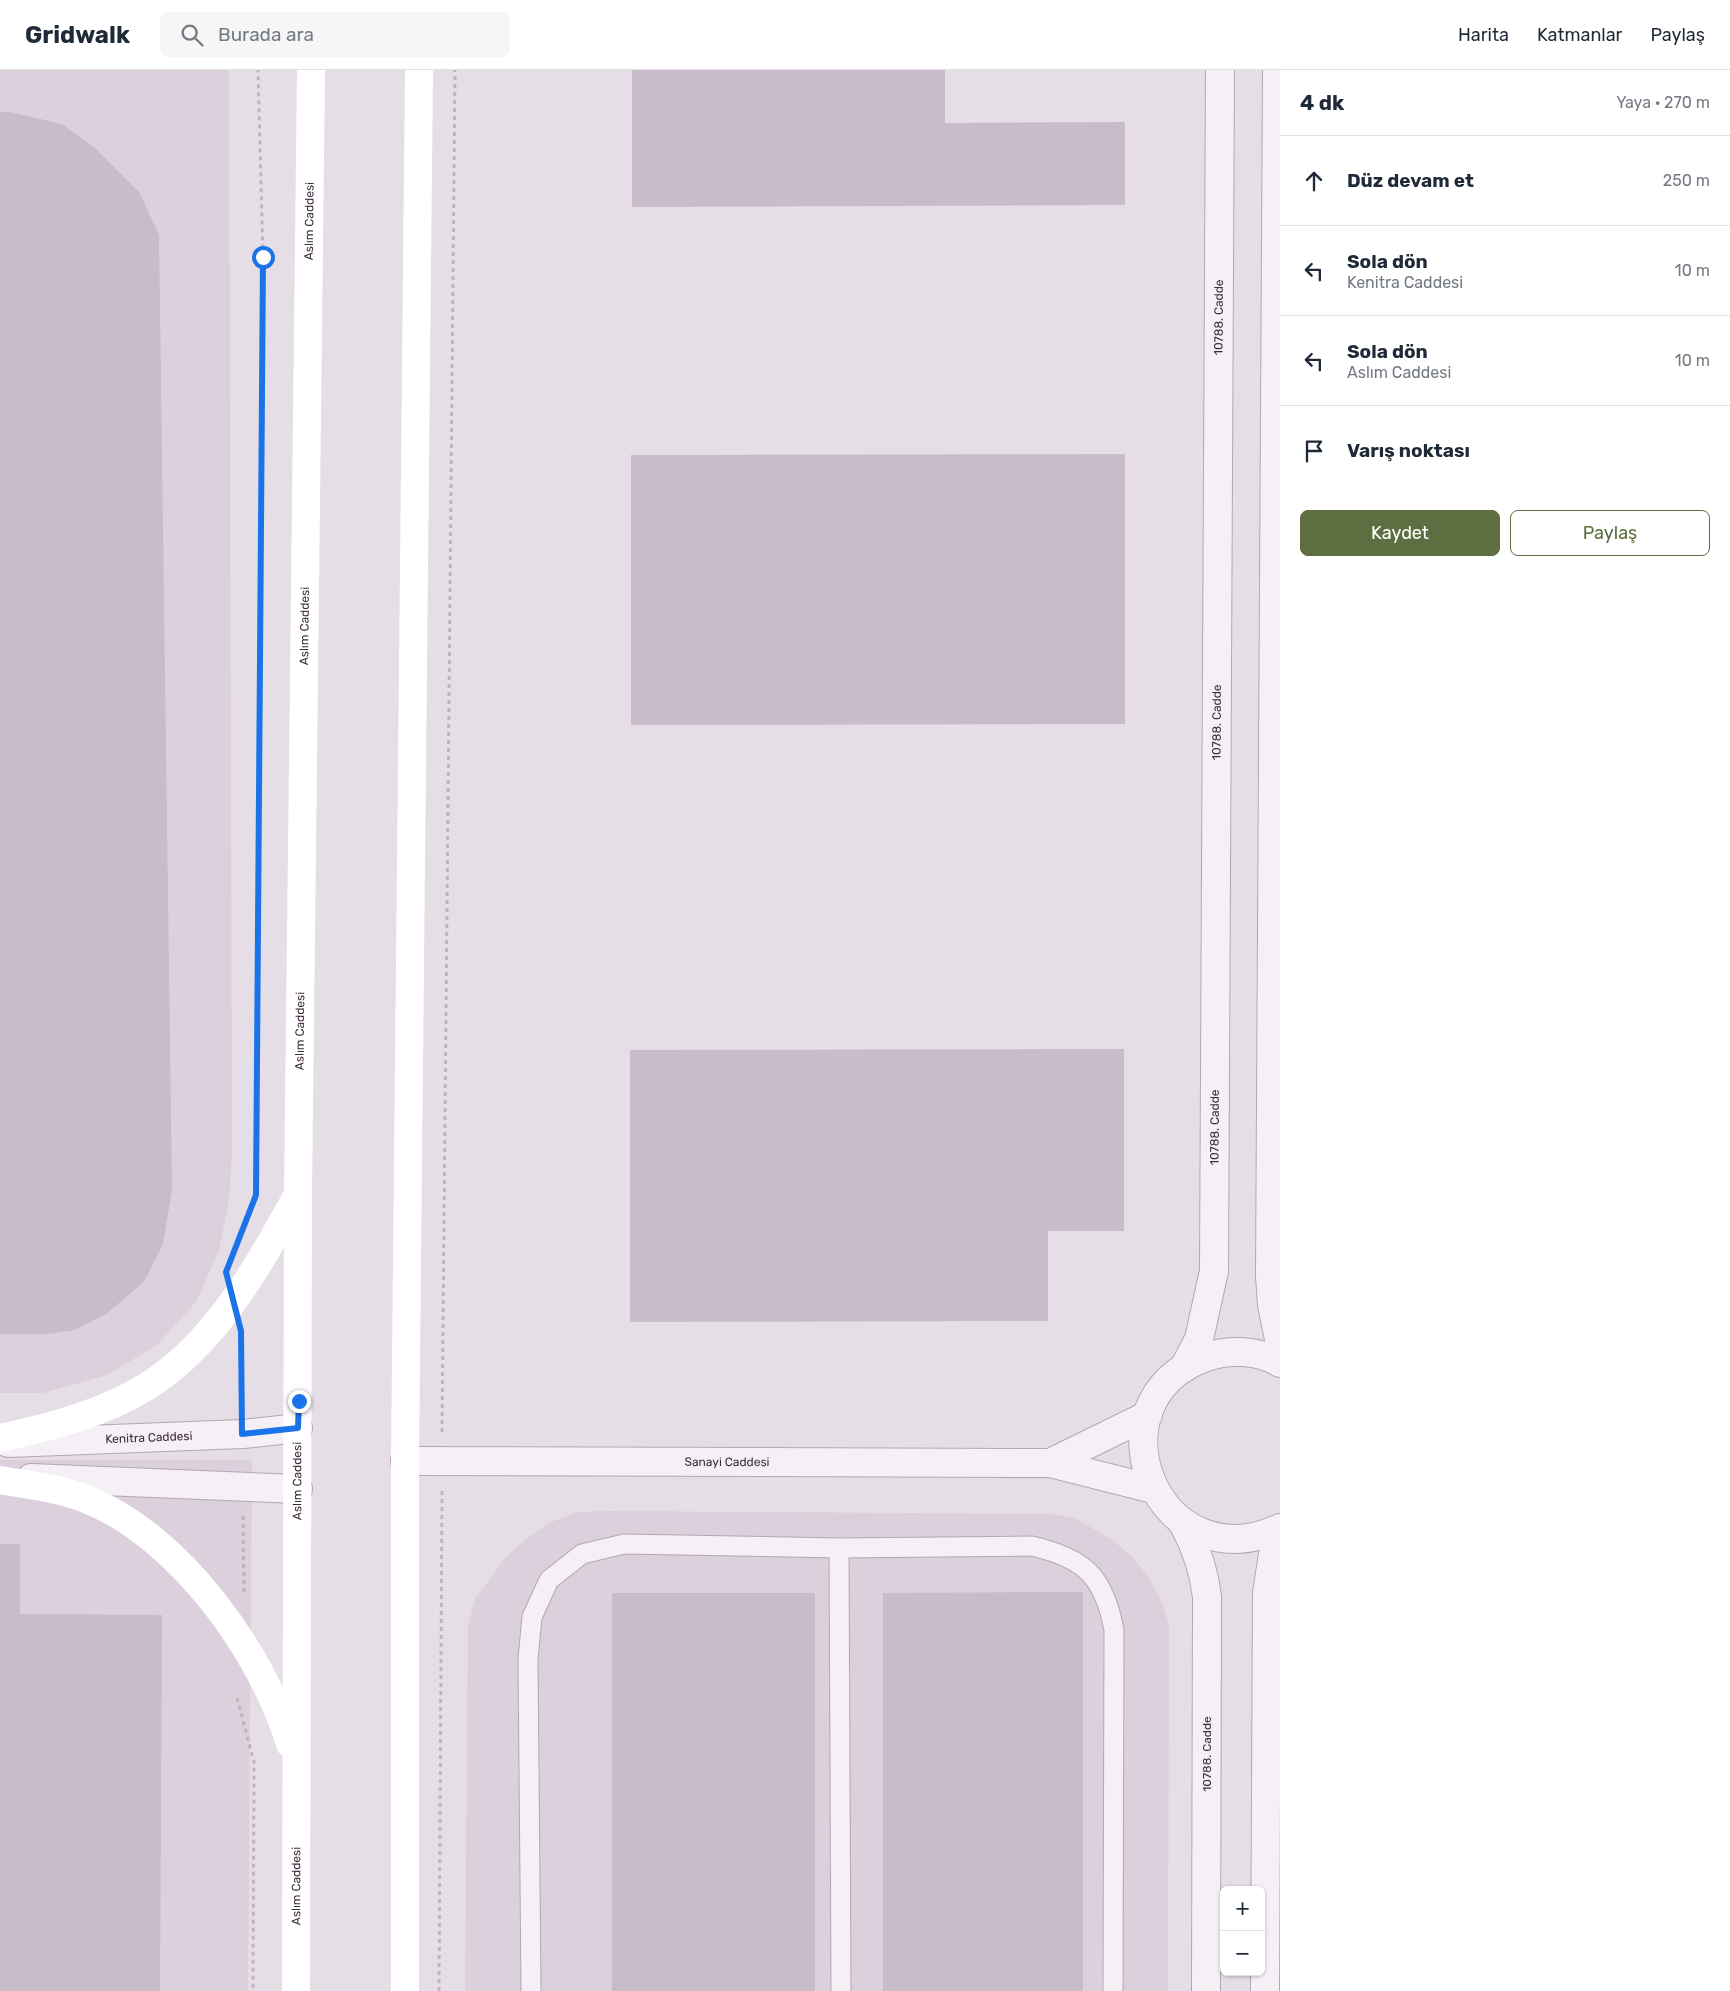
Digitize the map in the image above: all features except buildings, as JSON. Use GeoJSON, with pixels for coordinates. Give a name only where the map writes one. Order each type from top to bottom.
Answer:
{"type":"FeatureCollection","features":[{"type":"Feature","properties":{"kind":"main road","name":"Aslım Caddesi"},"geometry":{"type":"LineString","coordinates":[[296,1991],[298,1194],[311,70]]}},
{"type":"Feature","properties":{"kind":"main road"},"geometry":{"type":"LineString","coordinates":[[405,1991],[405,1462],[419,70]]}},
{"type":"Feature","properties":{"kind":"main road"},"geometry":{"type":"LineString","coordinates":[[0,1438],[70,1421],[110,1405],[146,1387],[184,1357],[234,1300],[258,1266],[298,1194]]}},
{"type":"Feature","properties":{"kind":"main road"},"geometry":{"type":"LineString","coordinates":[[0,1478],[85,1498],[122,1517],[158,1543],[186,1569],[210,1598],[257,1668],[274,1700],[297,1766]]}},
{"type":"Feature","properties":{"kind":"street","name":"10788. Cadde"},"geometry":{"type":"LineString","coordinates":[[1184,1368],[1198,1339],[1208,1304],[1214,1271],[1220,70]]}},
{"type":"Feature","properties":{"kind":"street"},"geometry":{"type":"LineString","coordinates":[[1277,70],[1270,1276],[1272,1305],[1280,1344]]}},
{"type":"Feature","properties":{"kind":"street"},"geometry":{"type":"LineString","coordinates":[[1280,1363],[1260,1355],[1229,1352],[1198,1360],[1184,1368],[1162,1388],[1148,1415],[1142,1445],[1144,1460],[1153,1489],[1171,1513],[1183,1523],[1210,1536],[1224,1538],[1255,1537],[1280,1528]]}},
{"type":"Feature","properties":{"kind":"street","name":"Sanayi Caddesi"},"geometry":{"type":"LineString","coordinates":[[1050,1463],[1148,1415]]}},
{"type":"Feature","properties":{"kind":"street","name":"Kenitra Caddesi"},"geometry":{"type":"LineString","coordinates":[[0,1443],[242,1434],[298,1428]]}},
{"type":"Feature","properties":{"kind":"street","name":"Sanayi Caddesi"},"geometry":{"type":"LineString","coordinates":[[405,1462],[1050,1463],[1153,1489]]}},
{"type":"Feature","properties":{"kind":"street"},"geometry":{"type":"LineString","coordinates":[[0,1478],[298,1489]]}},
{"type":"Feature","properties":{"kind":"street","name":"10788. Cadde"},"geometry":{"type":"LineString","coordinates":[[1183,1523],[1199,1556],[1204,1572],[1207,1597],[1206,1991]]}},
{"type":"Feature","properties":{"kind":"street"},"geometry":{"type":"LineString","coordinates":[[1266,1991],[1267,1593],[1274,1548],[1280,1533]]}},
{"type":"Feature","properties":{"kind":"lane"},"geometry":{"type":"LineString","coordinates":[[531,1991],[528,1659],[532,1617],[549,1580],[582,1554],[624,1544],[839,1548],[1032,1546],[1059,1552],[1082,1565],[1099,1584],[1109,1606],[1114,1630],[1113,1991]]}},
{"type":"Feature","properties":{"kind":"lane"},"geometry":{"type":"LineString","coordinates":[[839,1548],[840,1991]]}},
{"type":"Feature","properties":{"kind":"path"},"geometry":{"type":"LineString","coordinates":[[242,1229],[256,1195],[263,257],[258,70]]}},
{"type":"Feature","properties":{"kind":"path"},"geometry":{"type":"LineString","coordinates":[[439,1991],[455,70]]}},
{"type":"Feature","properties":{"kind":"path"},"geometry":{"type":"LineString","coordinates":[[234,1300],[241,1331],[242,1434]]}},
{"type":"Feature","properties":{"kind":"path"},"geometry":{"type":"LineString","coordinates":[[243,1486],[244,1594]]}},
{"type":"Feature","properties":{"kind":"path"},"geometry":{"type":"LineString","coordinates":[[235,1692],[254,1762],[253,1991]]}},
{"type":"Feature","properties":{"kind":"shaded area"},"geometry":{"type":"Polygon","coordinates":[[[0,70],[229,70],[232,1152],[229,1201],[219,1251],[196,1302],[157,1345],[107,1375],[43,1393],[0,1393],[0,70]]]}},
{"type":"Feature","properties":{"kind":"shaded area"},"geometry":{"type":"Polygon","coordinates":[[[0,1460],[252,1460],[248,1991],[0,1991],[0,1460]]]}},
{"type":"Feature","properties":{"kind":"shaded area"},"geometry":{"type":"Polygon","coordinates":[[[578,1512],[1052,1514],[1075,1518],[1114,1541],[1133,1558],[1150,1579],[1161,1600],[1169,1624],[1168,1991],[465,1991],[468,1626],[475,1599],[505,1558],[526,1539],[551,1522],[578,1512]]]}},
{"type":"Feature","properties":{"kind":"route"},"geometry":{"type":"LineString","coordinates":[[263,257],[256,1195],[226,1272],[241,1331],[242,1434],[298,1428],[299,1401]]}}]}
